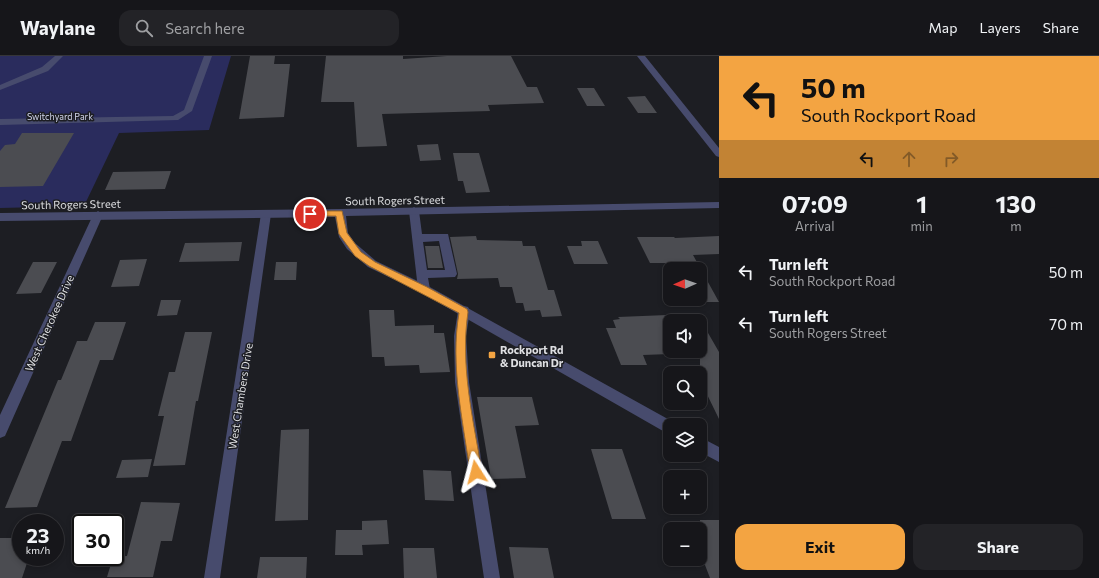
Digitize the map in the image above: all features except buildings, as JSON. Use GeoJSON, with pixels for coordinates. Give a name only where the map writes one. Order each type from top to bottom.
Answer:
{"type":"FeatureCollection","features":[{"type":"Feature","properties":{"kind":"street"},"geometry":{"type":"LineString","coordinates":[[0,88],[45,69],[59,56]]}},
{"type":"Feature","properties":{"kind":"street"},"geometry":{"type":"LineString","coordinates":[[0,122],[174,118],[188,111],[208,56]]}},
{"type":"Feature","properties":{"kind":"street"},"geometry":{"type":"LineString","coordinates":[[641,56],[719,154]]}},
{"type":"Feature","properties":{"kind":"street","name":"South Rogers Street"},"geometry":{"type":"LineString","coordinates":[[0,217],[340,213],[719,205]]}},
{"type":"Feature","properties":{"kind":"street"},"geometry":{"type":"LineString","coordinates":[[414,211],[424,289]]}},
{"type":"Feature","properties":{"kind":"street"},"geometry":{"type":"LineString","coordinates":[[340,213],[343,234],[358,254],[372,264],[424,289],[663,424]]}},
{"type":"Feature","properties":{"kind":"street","name":"West Chambers Drive"},"geometry":{"type":"LineString","coordinates":[[212,578],[266,214]]}},
{"type":"Feature","properties":{"kind":"street","name":"West Cherokee Drive"},"geometry":{"type":"LineString","coordinates":[[0,431],[98,215]]}},
{"type":"Feature","properties":{"kind":"street"},"geometry":{"type":"LineString","coordinates":[[418,238],[444,237],[451,274],[423,274]]}},
{"type":"Feature","properties":{"kind":"street"},"geometry":{"type":"LineString","coordinates":[[464,312],[460,336],[462,382],[492,578]]}},
{"type":"Feature","properties":{"kind":"street"},"geometry":{"type":"LineString","coordinates":[[707,448],[719,455]]}},
{"type":"Feature","properties":{"kind":"green space","name":"Switchyard Park"},"geometry":{"type":"Polygon","coordinates":[[[0,56],[231,56],[209,130],[119,133],[84,206],[0,208],[0,56]]]}},
{"type":"Feature","properties":{"kind":"place","name":"Rockport Rd & Duncan Dr"},"geometry":{"type":"Point","coordinates":[492,355]}},
{"type":"Feature","properties":{"kind":"route"},"geometry":{"type":"LineString","coordinates":[[310,214],[340,213],[343,234],[358,254],[372,264],[424,289],[464,312],[460,336],[462,382],[476,472]]}}]}
